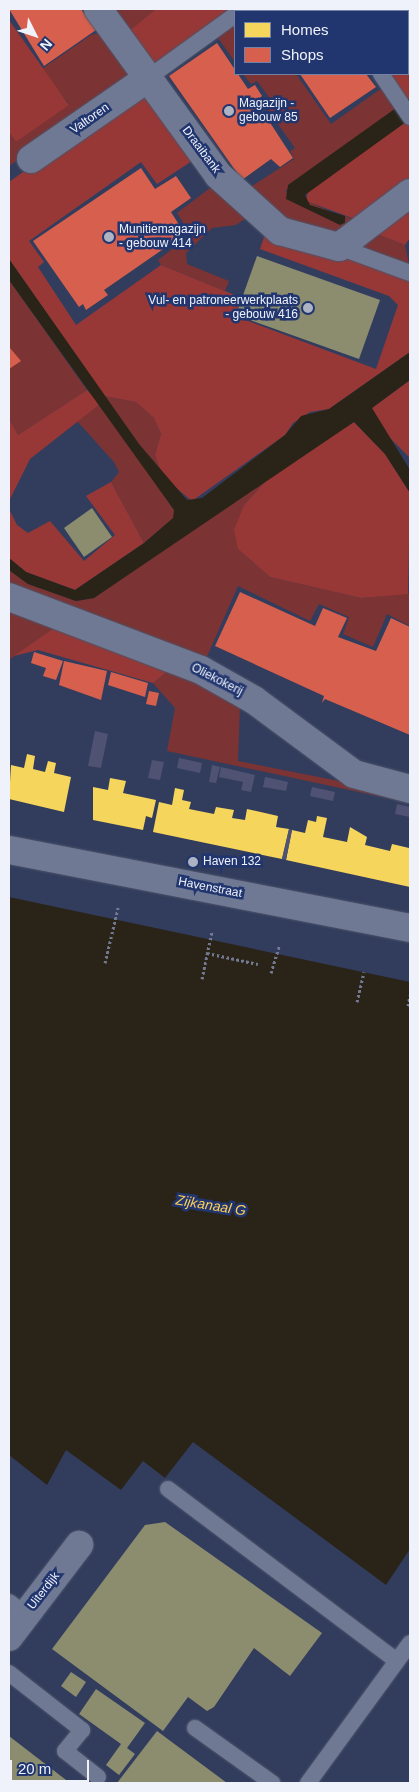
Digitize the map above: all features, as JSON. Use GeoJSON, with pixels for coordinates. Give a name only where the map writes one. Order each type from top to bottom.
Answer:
{"type":"FeatureCollection","features":[{"type":"Feature","properties":{"kind":"street","name":"Draaibank"},"geometry":{"type":"LineString","coordinates":[[98,9],[218,175],[280,231],[338,247]]}},
{"type":"Feature","properties":{"kind":"street","name":"Valtoren"},"geometry":{"type":"LineString","coordinates":[[31,159],[148,78]]}},
{"type":"Feature","properties":{"kind":"street"},"geometry":{"type":"LineString","coordinates":[[338,247],[410,194]]}},
{"type":"Feature","properties":{"kind":"street","name":"Oliekokerij"},"geometry":{"type":"LineString","coordinates":[[9,597],[201,670],[254,700],[354,774],[410,788]]}},
{"type":"Feature","properties":{"kind":"street","name":"Havenstraat"},"geometry":{"type":"LineString","coordinates":[[9,850],[410,928]]}},
{"type":"Feature","properties":{"kind":"street","name":"Uiterdijk"},"geometry":{"type":"LineString","coordinates":[[9,1637],[17,1608],[79,1545]]}},
{"type":"Feature","properties":{"kind":"lane"},"geometry":{"type":"LineString","coordinates":[[148,78],[234,16]]}},
{"type":"Feature","properties":{"kind":"lane"},"geometry":{"type":"LineString","coordinates":[[382,75],[410,117]]}},
{"type":"Feature","properties":{"kind":"lane"},"geometry":{"type":"LineString","coordinates":[[338,247],[410,272]]}},
{"type":"Feature","properties":{"kind":"lane"},"geometry":{"type":"LineString","coordinates":[[168,1489],[397,1661]]}},
{"type":"Feature","properties":{"kind":"lane"},"geometry":{"type":"LineString","coordinates":[[308,1783],[410,1643]]}},
{"type":"Feature","properties":{"kind":"lane"},"geometry":{"type":"LineString","coordinates":[[9,1673],[82,1730],[65,1751],[98,1777]]}},
{"type":"Feature","properties":{"kind":"lane"},"geometry":{"type":"LineString","coordinates":[[195,1728],[272,1783]]}},
{"type":"Feature","properties":{"kind":"path"},"geometry":{"type":"LineString","coordinates":[[104,963],[118,908]]}},
{"type":"Feature","properties":{"kind":"path"},"geometry":{"type":"LineString","coordinates":[[202,979],[212,931]]}},
{"type":"Feature","properties":{"kind":"path"},"geometry":{"type":"LineString","coordinates":[[272,973],[279,946]]}},
{"type":"Feature","properties":{"kind":"path"},"geometry":{"type":"LineString","coordinates":[[207,953],[258,964]]}},
{"type":"Feature","properties":{"kind":"path"},"geometry":{"type":"LineString","coordinates":[[357,1002],[364,972]]}},
{"type":"Feature","properties":{"kind":"path"},"geometry":{"type":"LineString","coordinates":[[408,1006],[410,995]]}},
{"type":"Feature","properties":{"kind":"shaded area"},"geometry":{"type":"Polygon","coordinates":[[[107,9],[156,9],[125,34],[107,9]]]}},
{"type":"Feature","properties":{"kind":"shaded area"},"geometry":{"type":"Polygon","coordinates":[[[156,9],[234,9],[149,68],[125,34],[156,9]]]}},
{"type":"Feature","properties":{"kind":"shaded area"},"geometry":{"type":"Polygon","coordinates":[[[339,9],[410,9],[410,98],[398,107],[379,75],[409,75],[409,10],[339,9]]]}},
{"type":"Feature","properties":{"kind":"shaded area"},"geometry":{"type":"Polygon","coordinates":[[[9,20],[69,105],[16,142],[9,132],[9,20]]]}},
{"type":"Feature","properties":{"kind":"shaded area"},"geometry":{"type":"Polygon","coordinates":[[[234,23],[234,61],[216,35],[234,23]]]}},
{"type":"Feature","properties":{"kind":"shaded area"},"geometry":{"type":"Polygon","coordinates":[[[103,32],[137,77],[9,166],[9,132],[16,142],[69,104],[42,69],[91,35],[103,32]]]}},
{"type":"Feature","properties":{"kind":"shaded area"},"geometry":{"type":"Polygon","coordinates":[[[244,75],[297,75],[331,124],[382,88],[396,108],[285,191],[346,219],[345,216],[363,222],[335,240],[285,225],[246,190],[294,159],[290,151],[295,148],[263,103],[269,97],[257,81],[251,84],[244,75]]]}},
{"type":"Feature","properties":{"kind":"shaded area"},"geometry":{"type":"Polygon","coordinates":[[[143,87],[195,159],[157,184],[141,162],[29,241],[44,262],[38,267],[76,325],[161,265],[242,298],[235,316],[376,369],[398,305],[389,296],[260,249],[265,234],[410,277],[410,352],[329,409],[310,412],[293,423],[285,435],[192,501],[163,477],[155,455],[161,434],[154,418],[136,402],[104,396],[9,259],[9,182],[143,87]]]}},
{"type":"Feature","properties":{"kind":"shaded area"},"geometry":{"type":"Polygon","coordinates":[[[410,119],[410,188],[363,222],[306,201],[308,191],[410,119]]]}},
{"type":"Feature","properties":{"kind":"shaded area"},"geometry":{"type":"Polygon","coordinates":[[[214,185],[246,218],[236,225],[212,228],[186,253],[187,264],[229,281],[225,291],[161,265],[158,260],[191,235],[177,213],[214,185]]]}},
{"type":"Feature","properties":{"kind":"shaded area"},"geometry":{"type":"Polygon","coordinates":[[[410,202],[410,238],[405,245],[372,232],[410,202]]]}},
{"type":"Feature","properties":{"kind":"shaded area"},"geometry":{"type":"Polygon","coordinates":[[[372,232],[405,245],[410,269],[349,246],[372,232]]]}},
{"type":"Feature","properties":{"kind":"shaded area"},"geometry":{"type":"Polygon","coordinates":[[[9,280],[87,390],[18,435],[9,419],[9,280]]]}},
{"type":"Feature","properties":{"kind":"shaded area"},"geometry":{"type":"Polygon","coordinates":[[[410,380],[410,458],[383,431],[372,408],[410,380]]]}},
{"type":"Feature","properties":{"kind":"shaded area"},"geometry":{"type":"Polygon","coordinates":[[[87,390],[100,404],[30,459],[9,501],[9,419],[18,435],[87,390]]]}},
{"type":"Feature","properties":{"kind":"shaded area"},"geometry":{"type":"Polygon","coordinates":[[[104,396],[136,402],[154,418],[161,434],[155,455],[163,477],[104,396]]]}},
{"type":"Feature","properties":{"kind":"shaded area"},"geometry":{"type":"Polygon","coordinates":[[[100,404],[174,510],[174,518],[144,543],[111,482],[119,472],[114,462],[77,421],[100,404]]]}},
{"type":"Feature","properties":{"kind":"shaded area"},"geometry":{"type":"Polygon","coordinates":[[[354,422],[385,454],[410,493],[408,594],[361,598],[270,577],[238,549],[234,530],[244,505],[273,473],[354,422]]]}},
{"type":"Feature","properties":{"kind":"shaded area"},"geometry":{"type":"Polygon","coordinates":[[[273,473],[244,505],[238,549],[270,577],[361,598],[410,593],[410,626],[387,614],[373,647],[343,634],[349,617],[319,604],[310,621],[238,586],[205,661],[9,594],[9,570],[28,584],[76,601],[94,598],[273,473]]]}},
{"type":"Feature","properties":{"kind":"shaded area"},"geometry":{"type":"Polygon","coordinates":[[[111,482],[144,543],[75,590],[26,572],[9,558],[9,509],[17,525],[28,533],[50,521],[84,561],[115,535],[86,496],[111,482]]]}},
{"type":"Feature","properties":{"kind":"shaded area"},"geometry":{"type":"Polygon","coordinates":[[[9,604],[58,625],[9,660],[9,604]]]}},
{"type":"Feature","properties":{"kind":"shaded area"},"geometry":{"type":"Polygon","coordinates":[[[58,625],[175,665],[153,683],[38,650],[14,656],[58,625]]]}},
{"type":"Feature","properties":{"kind":"shaded area"},"geometry":{"type":"Polygon","coordinates":[[[175,665],[240,705],[238,761],[410,795],[410,803],[167,751],[175,708],[153,683],[175,665]]]}},
{"type":"Feature","properties":{"kind":"water"},"geometry":{"type":"Polygon","coordinates":[[[410,98],[410,119],[305,195],[310,205],[345,216],[345,223],[340,225],[286,199],[288,185],[410,98]]]}},
{"type":"Feature","properties":{"kind":"water"},"geometry":{"type":"Polygon","coordinates":[[[9,259],[139,444],[187,500],[202,498],[285,435],[301,416],[329,409],[410,352],[410,380],[372,408],[410,470],[410,493],[385,454],[354,422],[94,598],[76,601],[28,584],[9,570],[9,558],[26,572],[75,590],[144,543],[173,518],[174,510],[9,280],[9,259]]]}},
{"type":"Feature","properties":{"kind":"water","name":"Zijkanaal G"},"geometry":{"type":"Polygon","coordinates":[[[9,897],[410,982],[410,1549],[386,1585],[193,1442],[165,1478],[143,1461],[121,1490],[66,1450],[47,1485],[9,1455],[9,897]]]}},
{"type":"Feature","properties":{"kind":"building: Homes"},"geometry":{"type":"Polygon","coordinates":[[[27,754],[35,756],[33,769],[45,772],[48,761],[56,763],[54,773],[71,777],[64,812],[9,799],[11,765],[24,768],[27,754]]]}},
{"type":"Feature","properties":{"kind":"building: Homes"},"geometry":{"type":"Polygon","coordinates":[[[110,778],[126,781],[123,793],[156,800],[152,818],[146,816],[143,830],[93,820],[93,787],[108,790],[110,778]]]}},
{"type":"Feature","properties":{"kind":"building: Homes"},"geometry":{"type":"Polygon","coordinates":[[[175,788],[184,790],[182,800],[191,802],[189,809],[214,814],[216,807],[234,810],[232,818],[245,820],[247,809],[278,816],[276,827],[289,829],[282,859],[153,832],[159,802],[172,805],[175,788]]]}},
{"type":"Feature","properties":{"kind":"building: Homes"},"geometry":{"type":"Polygon","coordinates":[[[317,816],[327,818],[323,837],[347,842],[350,827],[367,837],[365,845],[390,851],[392,844],[409,848],[410,887],[286,860],[292,830],[305,833],[308,820],[316,822],[317,816]]]}},
{"type":"Feature","properties":{"kind":"building: Shops"},"geometry":{"type":"Polygon","coordinates":[[[9,9],[81,9],[96,30],[44,66],[9,9]]]}},
{"type":"Feature","properties":{"kind":"building: Shops"},"geometry":{"type":"Polygon","coordinates":[[[321,9],[322,10],[294,10],[321,9]]]}},
{"type":"Feature","properties":{"kind":"building: Shops","name":"Magazijn - gebouw 85"},"geometry":{"type":"Polygon","coordinates":[[[217,43],[234,68],[234,75],[239,75],[248,89],[255,85],[262,96],[256,101],[293,158],[280,167],[271,159],[242,180],[169,76],[217,43]]]}},
{"type":"Feature","properties":{"kind":"building: Shops"},"geometry":{"type":"Polygon","coordinates":[[[301,75],[367,75],[376,87],[330,118],[301,75]]]}},
{"type":"Feature","properties":{"kind":"building: Shops","name":"Munitiemagazijn - gebouw 414"},"geometry":{"type":"Polygon","coordinates":[[[141,168],[155,189],[176,176],[191,198],[171,212],[185,234],[104,290],[108,295],[86,310],[83,304],[79,307],[33,241],[141,168]]]}},
{"type":"Feature","properties":{"kind":"building: Shops"},"geometry":{"type":"Polygon","coordinates":[[[9,349],[21,361],[9,369],[9,349]]]}},
{"type":"Feature","properties":{"kind":"building: Shops"},"geometry":{"type":"Polygon","coordinates":[[[240,592],[315,626],[323,608],[347,618],[338,637],[376,651],[391,618],[410,627],[410,735],[325,699],[322,703],[324,696],[215,646],[240,592]]]}},
{"type":"Feature","properties":{"kind":"building: Shops"},"geometry":{"type":"Polygon","coordinates":[[[34,652],[63,661],[56,680],[43,676],[46,668],[31,663],[34,652]]]}},
{"type":"Feature","properties":{"kind":"building: Shops"},"geometry":{"type":"Polygon","coordinates":[[[64,661],[107,671],[101,700],[59,685],[64,661]]]}},
{"type":"Feature","properties":{"kind":"building: Shops"},"geometry":{"type":"Polygon","coordinates":[[[111,672],[148,683],[145,697],[108,685],[111,672]]]}},
{"type":"Feature","properties":{"kind":"building: Shops"},"geometry":{"type":"Polygon","coordinates":[[[149,691],[159,693],[156,706],[146,704],[149,691]]]}},
{"type":"Feature","properties":{"kind":"building: Industry","name":"Vul- en patroneerwerkplaats - gebouw 416"},"geometry":{"type":"Polygon","coordinates":[[[257,256],[380,300],[359,359],[236,315],[257,256]]]}},
{"type":"Feature","properties":{"kind":"building: Industry"},"geometry":{"type":"Polygon","coordinates":[[[92,508],[112,537],[84,557],[64,528],[92,508]]]}},
{"type":"Feature","properties":{"kind":"building: Industry"},"geometry":{"type":"Polygon","coordinates":[[[165,1522],[322,1633],[290,1676],[254,1648],[214,1707],[207,1711],[188,1697],[163,1731],[52,1649],[145,1525],[165,1522]]]}},
{"type":"Feature","properties":{"kind":"building: Industry"},"geometry":{"type":"Polygon","coordinates":[[[71,1672],[86,1682],[76,1697],[61,1686],[71,1672]]]}},
{"type":"Feature","properties":{"kind":"building: Industry"},"geometry":{"type":"Polygon","coordinates":[[[96,1689],[145,1723],[127,1748],[135,1754],[119,1775],[106,1765],[121,1744],[79,1714],[96,1689]]]}},
{"type":"Feature","properties":{"kind":"building: Industry"},"geometry":{"type":"Polygon","coordinates":[[[157,1731],[227,1783],[117,1783],[157,1731]]]}},
{"type":"Feature","properties":{"kind":"building: Industry"},"geometry":{"type":"Polygon","coordinates":[[[9,1736],[70,1783],[9,1783],[9,1736]]]}},
{"type":"Feature","properties":{"kind":"building: Other"},"geometry":{"type":"Polygon","coordinates":[[[95,731],[108,734],[101,768],[88,766],[95,731]]]}},
{"type":"Feature","properties":{"kind":"building: Other"},"geometry":{"type":"Polygon","coordinates":[[[179,758],[202,763],[200,773],[177,768],[179,758]]]}},
{"type":"Feature","properties":{"kind":"building: Other"},"geometry":{"type":"Polygon","coordinates":[[[152,760],[164,762],[160,780],[148,778],[152,760]]]}},
{"type":"Feature","properties":{"kind":"building: Other"},"geometry":{"type":"Polygon","coordinates":[[[212,765],[220,767],[216,783],[209,782],[212,765]]]}},
{"type":"Feature","properties":{"kind":"building: Other"},"geometry":{"type":"Polygon","coordinates":[[[221,767],[255,775],[251,792],[241,790],[243,782],[219,777],[221,767]]]}},
{"type":"Feature","properties":{"kind":"building: Other"},"geometry":{"type":"Polygon","coordinates":[[[265,777],[288,782],[286,791],[263,787],[265,777]]]}},
{"type":"Feature","properties":{"kind":"building: Other"},"geometry":{"type":"Polygon","coordinates":[[[312,787],[335,792],[333,801],[310,796],[312,787]]]}},
{"type":"Feature","properties":{"kind":"building: Other"},"geometry":{"type":"Polygon","coordinates":[[[397,804],[410,807],[410,817],[395,814],[397,804]]]}},
{"type":"Feature","properties":{"kind":"building: Other"},"geometry":{"type":"Polygon","coordinates":[[[289,829],[292,830],[286,860],[282,859],[289,829]]]}},
{"type":"Feature","properties":{"kind":"place","name":"Magazijn - gebouw 85"},"geometry":{"type":"Point","coordinates":[229,111]}},
{"type":"Feature","properties":{"kind":"place","name":"Munitiemagazijn - gebouw 414"},"geometry":{"type":"Point","coordinates":[109,237]}},
{"type":"Feature","properties":{"kind":"place","name":"Vul- en patroneerwerkplaats - gebouw 416"},"geometry":{"type":"Point","coordinates":[308,308]}},
{"type":"Feature","properties":{"kind":"place","name":"Haven 132"},"geometry":{"type":"Point","coordinates":[193,862]}}]}
